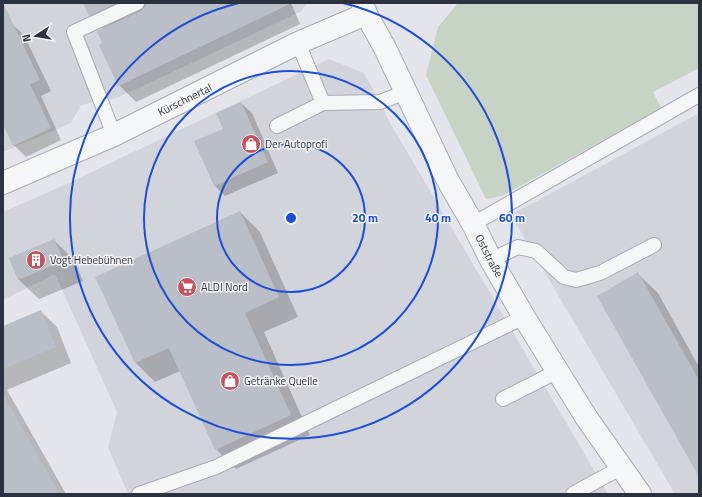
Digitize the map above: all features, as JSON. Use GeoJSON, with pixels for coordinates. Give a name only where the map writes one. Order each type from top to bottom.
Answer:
{"type":"FeatureCollection","features":[{"type":"Feature","properties":{"kind":"street","name":"Kürschnertal"},"geometry":{"type":"LineString","coordinates":[[3,183],[114,135],[364,9]]}},
{"type":"Feature","properties":{"kind":"street","name":"Oststraße"},"geometry":{"type":"LineString","coordinates":[[364,9],[385,48],[447,179],[473,224],[491,260],[524,317],[586,417],[622,466],[640,494]]}},
{"type":"Feature","properties":{"kind":"lane"},"geometry":{"type":"LineString","coordinates":[[114,135],[74,32],[137,3]]}},
{"type":"Feature","properties":{"kind":"lane"},"geometry":{"type":"LineString","coordinates":[[298,43],[323,103]]}},
{"type":"Feature","properties":{"kind":"lane"},"geometry":{"type":"LineString","coordinates":[[277,126],[323,103],[380,102],[406,92]]}},
{"type":"Feature","properties":{"kind":"lane"},"geometry":{"type":"LineString","coordinates":[[473,224],[699,95]]}},
{"type":"Feature","properties":{"kind":"lane"},"geometry":{"type":"LineString","coordinates":[[491,260],[518,247],[536,251],[564,277],[576,280],[600,273],[654,245]]}},
{"type":"Feature","properties":{"kind":"lane"},"geometry":{"type":"LineString","coordinates":[[139,494],[216,467],[524,317]]}},
{"type":"Feature","properties":{"kind":"lane"},"geometry":{"type":"LineString","coordinates":[[503,399],[558,371]]}},
{"type":"Feature","properties":{"kind":"lane"},"geometry":{"type":"LineString","coordinates":[[573,494],[622,466]]}},
{"type":"Feature","properties":{"kind":"shaded area"},"geometry":{"type":"Polygon","coordinates":[[[3,3],[306,3],[302,11],[117,98],[81,105],[71,123],[3,152],[3,3]]]}},
{"type":"Feature","properties":{"kind":"shaded area"},"geometry":{"type":"Polygon","coordinates":[[[329,59],[364,73],[389,121],[608,494],[128,494],[108,447],[117,412],[55,274],[3,300],[3,212],[58,188],[329,59]]]}},
{"type":"Feature","properties":{"kind":"shaded area"},"geometry":{"type":"Polygon","coordinates":[[[699,113],[699,494],[675,494],[511,215],[699,113]]]}},
{"type":"Feature","properties":{"kind":"green space"},"geometry":{"type":"Polygon","coordinates":[[[458,3],[699,3],[699,68],[653,92],[661,108],[502,196],[486,199],[426,75],[438,27],[458,3]]]}},
{"type":"Feature","properties":{"kind":"building"},"geometry":{"type":"Polygon","coordinates":[[[3,3],[40,80],[30,84],[51,128],[13,146],[3,124],[3,3]]]}},
{"type":"Feature","properties":{"kind":"building"},"geometry":{"type":"Polygon","coordinates":[[[83,3],[117,3],[89,16],[83,3]]]}},
{"type":"Feature","properties":{"kind":"building"},"geometry":{"type":"Polygon","coordinates":[[[145,3],[292,3],[118,86],[99,45],[102,43],[97,31],[141,11],[144,8],[145,3]]]}},
{"type":"Feature","properties":{"kind":"building"},"geometry":{"type":"Polygon","coordinates":[[[241,102],[268,162],[214,186],[194,141],[223,129],[216,113],[241,102]]]}},
{"type":"Feature","properties":{"kind":"building","name":"ALDI Nord"},"geometry":{"type":"Polygon","coordinates":[[[240,211],[279,297],[245,313],[291,415],[215,450],[169,348],[135,363],[95,277],[240,211]]]}},
{"type":"Feature","properties":{"kind":"building","name":"Vogt Hebebühnen"},"geometry":{"type":"Polygon","coordinates":[[[54,239],[64,261],[18,280],[9,258],[54,239]]]}},
{"type":"Feature","properties":{"kind":"building"},"geometry":{"type":"Polygon","coordinates":[[[638,272],[699,380],[699,477],[597,296],[638,272]]]}},
{"type":"Feature","properties":{"kind":"building"},"geometry":{"type":"Polygon","coordinates":[[[41,310],[56,347],[3,369],[3,326],[41,310]]]}},
{"type":"Feature","properties":{"kind":"building"},"geometry":{"type":"Polygon","coordinates":[[[3,394],[60,494],[3,494],[3,394]]]}},
{"type":"Feature","properties":{"kind":"place","name":"Der Autoprofi"},"geometry":{"type":"Point","coordinates":[251,144]}},
{"type":"Feature","properties":{"kind":"place","name":"Vogt Hebebühnen"},"geometry":{"type":"Point","coordinates":[36,260]}},
{"type":"Feature","properties":{"kind":"place","name":"ALDI Nord"},"geometry":{"type":"Point","coordinates":[187,287]}},
{"type":"Feature","properties":{"kind":"place","name":"Getränke Quelle"},"geometry":{"type":"Point","coordinates":[230,381]}}]}
